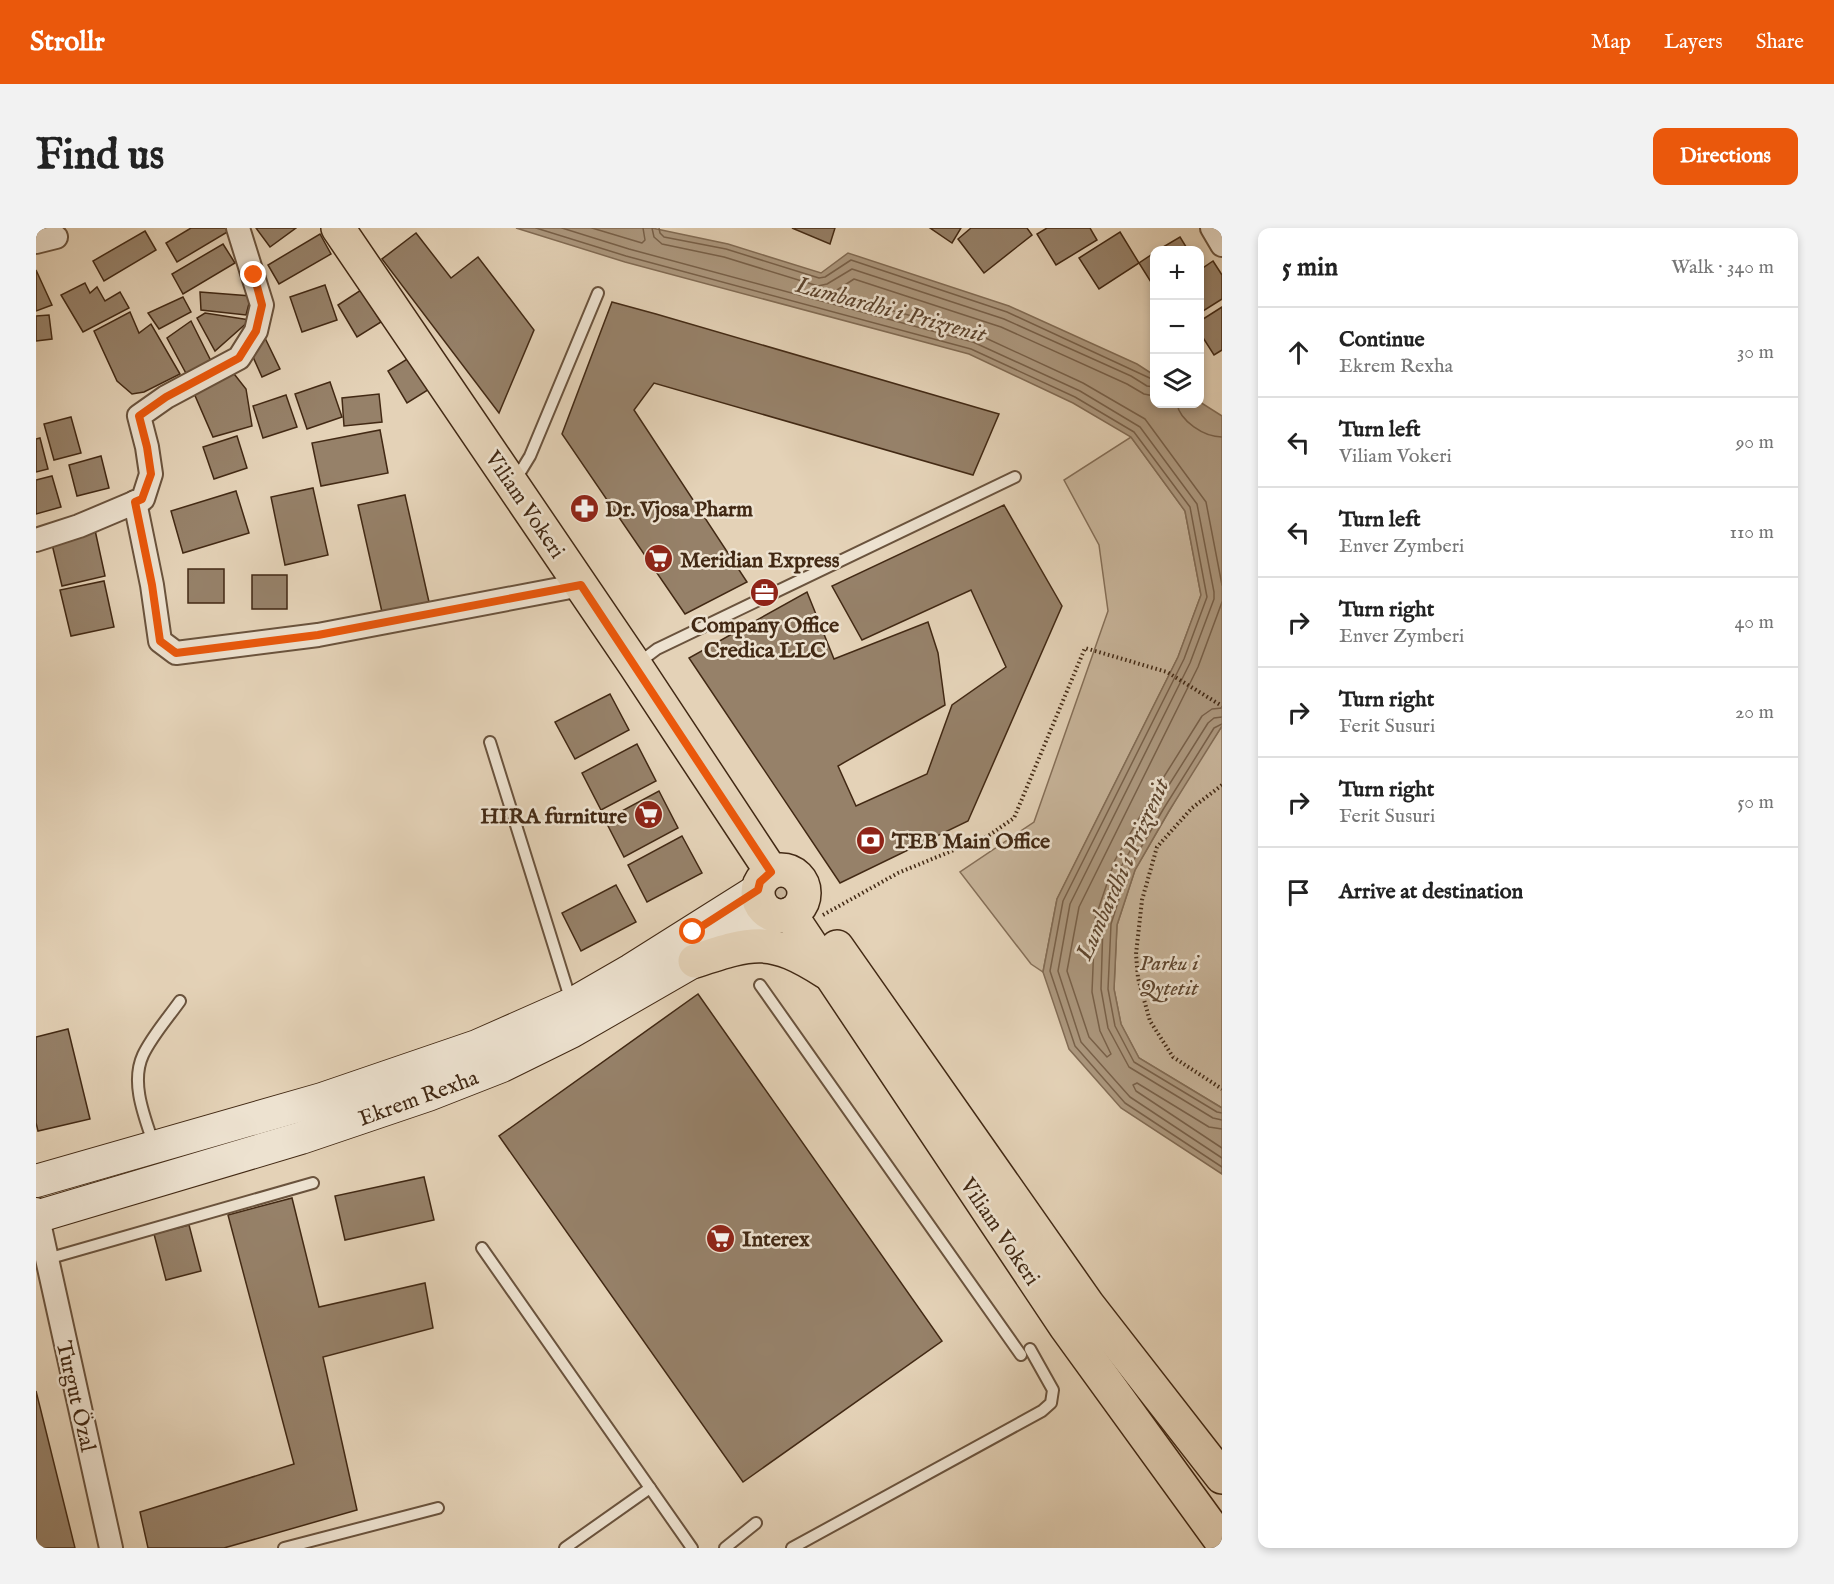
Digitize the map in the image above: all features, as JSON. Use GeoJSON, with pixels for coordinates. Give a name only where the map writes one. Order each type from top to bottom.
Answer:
{"type":"FeatureCollection","features":[{"type":"Feature","properties":{"kind":"main road","name":"Viliam Vokeri"},"geometry":{"type":"LineString","coordinates":[[338,228],[635,665],[786,901],[829,974],[1066,1327],[1222,1542]]}},
{"type":"Feature","properties":{"kind":"main road","name":"Viliam Vokeri"},"geometry":{"type":"LineString","coordinates":[[786,901],[1088,1305],[1222,1477]]}},
{"type":"Feature","properties":{"kind":"main road"},"geometry":{"type":"LineString","coordinates":[[695,961],[734,948],[755,945],[773,946],[790,951],[829,974]]}},
{"type":"Feature","properties":{"kind":"street"},"geometry":{"type":"LineString","coordinates":[[36,540],[79,526],[142,499],[151,474],[139,416],[166,397],[239,358],[256,331],[262,305],[238,228]]}},
{"type":"Feature","properties":{"kind":"street"},"geometry":{"type":"LineString","coordinates":[[1212,228],[1222,245]]}},
{"type":"Feature","properties":{"kind":"street"},"geometry":{"type":"LineString","coordinates":[[135,502],[152,585],[160,641],[176,653],[318,635],[581,585]]}},
{"type":"Feature","properties":{"kind":"street","name":"Ekrem Rexha"},"geometry":{"type":"LineString","coordinates":[[37,1214],[301,1138],[460,1083],[502,1066],[571,1032],[695,961],[786,901]]}},
{"type":"Feature","properties":{"kind":"street","name":"Ekrem Rexha"},"geometry":{"type":"LineString","coordinates":[[36,1181],[322,1099],[477,1046],[572,1004],[648,959],[786,901]]}},
{"type":"Feature","properties":{"kind":"street","name":"Turgut Özal"},"geometry":{"type":"LineString","coordinates":[[37,1214],[111,1548]]}},
{"type":"Feature","properties":{"kind":"lane"},"geometry":{"type":"LineString","coordinates":[[513,485],[530,456],[598,293]]}},
{"type":"Feature","properties":{"kind":"lane"},"geometry":{"type":"LineString","coordinates":[[635,665],[657,649],[1015,477]]}},
{"type":"Feature","properties":{"kind":"lane"},"geometry":{"type":"LineString","coordinates":[[490,742],[572,1004]]}},
{"type":"Feature","properties":{"kind":"lane"},"geometry":{"type":"LineString","coordinates":[[760,985],[1053,1390],[1052,1403],[1042,1412],[792,1548]]}},
{"type":"Feature","properties":{"kind":"lane"},"geometry":{"type":"LineString","coordinates":[[154,1148],[142,1108],[138,1084],[143,1056],[180,1001]]}},
{"type":"Feature","properties":{"kind":"lane"},"geometry":{"type":"LineString","coordinates":[[47,1259],[313,1183]]}},
{"type":"Feature","properties":{"kind":"lane"},"geometry":{"type":"LineString","coordinates":[[482,1248],[692,1548]]}},
{"type":"Feature","properties":{"kind":"lane"},"geometry":{"type":"LineString","coordinates":[[565,1548],[650,1488]]}},
{"type":"Feature","properties":{"kind":"lane"},"geometry":{"type":"LineString","coordinates":[[284,1548],[438,1508]]}},
{"type":"Feature","properties":{"kind":"lane"},"geometry":{"type":"LineString","coordinates":[[725,1548],[756,1523]]}},
{"type":"Feature","properties":{"kind":"path"},"geometry":{"type":"LineString","coordinates":[[786,901],[898,873],[988,836],[1014,818],[1085,648],[1167,672],[1222,706]]}},
{"type":"Feature","properties":{"kind":"path"},"geometry":{"type":"LineString","coordinates":[[1222,785],[1192,808],[1157,847],[1142,900],[1136,954],[1138,978],[1149,1021],[1173,1057],[1222,1089]]}},
{"type":"Feature","properties":{"kind":"green space"},"geometry":{"type":"Polygon","coordinates":[[[1131,437],[1185,511],[1201,595],[1178,657],[1057,899],[1043,972],[1031,964],[960,872],[1034,822],[1108,611],[1099,545],[1064,480],[1131,437]]]}},
{"type":"Feature","properties":{"kind":"green space","name":"Parku i Qytetit"},"geometry":{"type":"Polygon","coordinates":[[[1222,726],[1222,1108],[1139,1058],[1121,1024],[1114,989],[1117,925],[1135,870],[1194,768],[1222,726]]]}},
{"type":"Feature","properties":{"kind":"green space"},"geometry":{"type":"Polygon","coordinates":[[[782,873],[796,880],[800,888],[800,898],[798,903],[772,910],[763,888],[782,873]]]}},
{"type":"Feature","properties":{"kind":"water","name":"Lumbardhi i Prizrenit"},"geometry":{"type":"Polygon","coordinates":[[[516,228],[652,228],[728,244],[821,273],[848,253],[1009,306],[1137,364],[1150,372],[1150,408],[1204,408],[1204,405],[1222,416],[1222,726],[1135,870],[1117,925],[1114,989],[1121,1024],[1139,1058],[1222,1108],[1222,1174],[1121,1108],[1069,1049],[1043,972],[1057,899],[1178,657],[1201,595],[1185,511],[1131,437],[1073,403],[969,354],[625,262],[516,228]]]}},
{"type":"Feature","properties":{"kind":"building"},"geometry":{"type":"Polygon","coordinates":[[[191,228],[227,228],[229,231],[177,262],[166,243],[191,228]]]}},
{"type":"Feature","properties":{"kind":"building"},"geometry":{"type":"Polygon","coordinates":[[[256,228],[296,228],[270,247],[256,228]]]}},
{"type":"Feature","properties":{"kind":"building"},"geometry":{"type":"Polygon","coordinates":[[[792,228],[835,228],[830,244],[792,228]]]}},
{"type":"Feature","properties":{"kind":"building"},"geometry":{"type":"Polygon","coordinates":[[[930,228],[961,228],[952,243],[930,228]]]}},
{"type":"Feature","properties":{"kind":"building"},"geometry":{"type":"Polygon","coordinates":[[[971,228],[1027,228],[1032,235],[984,273],[958,239],[971,228]]]}},
{"type":"Feature","properties":{"kind":"building"},"geometry":{"type":"Polygon","coordinates":[[[1047,228],[1090,228],[1097,240],[1056,265],[1037,234],[1047,228]]]}},
{"type":"Feature","properties":{"kind":"building"},"geometry":{"type":"Polygon","coordinates":[[[145,231],[156,250],[104,281],[93,261],[145,231]]]}},
{"type":"Feature","properties":{"kind":"building"},"geometry":{"type":"Polygon","coordinates":[[[1120,232],[1139,263],[1099,289],[1079,258],[1120,232]]]}},
{"type":"Feature","properties":{"kind":"building"},"geometry":{"type":"Polygon","coordinates":[[[416,233],[451,278],[478,257],[534,330],[499,413],[382,259],[416,233]]]}},
{"type":"Feature","properties":{"kind":"building"},"geometry":{"type":"Polygon","coordinates":[[[320,234],[331,254],[279,284],[268,265],[320,234]]]}},
{"type":"Feature","properties":{"kind":"building"},"geometry":{"type":"Polygon","coordinates":[[[1180,237],[1186,246],[1165,246],[1180,237]]]}},
{"type":"Feature","properties":{"kind":"building"},"geometry":{"type":"Polygon","coordinates":[[[223,244],[235,263],[183,294],[172,274],[223,244]]]}},
{"type":"Feature","properties":{"kind":"building"},"geometry":{"type":"Polygon","coordinates":[[[1150,256],[1150,281],[1139,263],[1150,256]]]}},
{"type":"Feature","properties":{"kind":"building"},"geometry":{"type":"Polygon","coordinates":[[[1213,261],[1222,275],[1222,299],[1204,310],[1204,300],[1204,267],[1213,261]]]}},
{"type":"Feature","properties":{"kind":"building"},"geometry":{"type":"Polygon","coordinates":[[[36,270],[52,305],[36,311],[36,270]]]}},
{"type":"Feature","properties":{"kind":"building"},"geometry":{"type":"Polygon","coordinates":[[[85,283],[90,293],[97,287],[105,301],[120,292],[129,308],[83,332],[61,295],[85,283]]]}},
{"type":"Feature","properties":{"kind":"building"},"geometry":{"type":"Polygon","coordinates":[[[325,285],[337,320],[302,332],[290,297],[325,285]]]}},
{"type":"Feature","properties":{"kind":"building"},"geometry":{"type":"Polygon","coordinates":[[[361,290],[381,322],[357,337],[338,305],[361,290]]]}},
{"type":"Feature","properties":{"kind":"building"},"geometry":{"type":"Polygon","coordinates":[[[200,292],[251,296],[246,315],[201,310],[200,292]]]}},
{"type":"Feature","properties":{"kind":"building"},"geometry":{"type":"Polygon","coordinates":[[[183,297],[191,312],[159,329],[148,313],[183,297]]]}},
{"type":"Feature","properties":{"kind":"building"},"geometry":{"type":"Polygon","coordinates":[[[612,302],[999,414],[973,475],[654,383],[634,410],[747,582],[685,614],[562,434],[612,302]]]}},
{"type":"Feature","properties":{"kind":"building"},"geometry":{"type":"Polygon","coordinates":[[[1222,307],[1222,350],[1214,355],[1204,339],[1204,318],[1222,307]]]}},
{"type":"Feature","properties":{"kind":"building"},"geometry":{"type":"Polygon","coordinates":[[[130,312],[139,333],[151,324],[180,374],[144,392],[132,394],[117,381],[94,331],[130,312]]]}},
{"type":"Feature","properties":{"kind":"building"},"geometry":{"type":"Polygon","coordinates":[[[205,313],[250,320],[215,351],[197,318],[205,313]]]}},
{"type":"Feature","properties":{"kind":"building"},"geometry":{"type":"Polygon","coordinates":[[[49,315],[52,339],[36,341],[36,316],[49,315]]]}},
{"type":"Feature","properties":{"kind":"building"},"geometry":{"type":"Polygon","coordinates":[[[191,321],[212,363],[188,377],[167,338],[191,321]]]}},
{"type":"Feature","properties":{"kind":"building"},"geometry":{"type":"Polygon","coordinates":[[[265,338],[280,369],[262,377],[249,348],[265,338]]]}},
{"type":"Feature","properties":{"kind":"building"},"geometry":{"type":"Polygon","coordinates":[[[412,356],[431,388],[407,403],[388,371],[412,356]]]}},
{"type":"Feature","properties":{"kind":"building"},"geometry":{"type":"Polygon","coordinates":[[[231,370],[246,389],[252,426],[213,437],[193,391],[231,370]]]}},
{"type":"Feature","properties":{"kind":"building"},"geometry":{"type":"Polygon","coordinates":[[[330,382],[342,417],[307,429],[295,394],[330,382]]]}},
{"type":"Feature","properties":{"kind":"building"},"geometry":{"type":"Polygon","coordinates":[[[379,394],[382,422],[344,426],[342,398],[379,394]]]}},
{"type":"Feature","properties":{"kind":"building"},"geometry":{"type":"Polygon","coordinates":[[[286,395],[297,427],[263,438],[253,406],[286,395]]]}},
{"type":"Feature","properties":{"kind":"building"},"geometry":{"type":"Polygon","coordinates":[[[71,417],[81,453],[54,460],[44,424],[71,417]]]}},
{"type":"Feature","properties":{"kind":"building"},"geometry":{"type":"Polygon","coordinates":[[[380,430],[388,473],[321,486],[312,443],[380,430]]]}},
{"type":"Feature","properties":{"kind":"building"},"geometry":{"type":"Polygon","coordinates":[[[237,436],[247,468],[214,479],[203,447],[237,436]]]}},
{"type":"Feature","properties":{"kind":"building"},"geometry":{"type":"Polygon","coordinates":[[[40,438],[48,469],[36,472],[36,439],[40,438]]]}},
{"type":"Feature","properties":{"kind":"building"},"geometry":{"type":"Polygon","coordinates":[[[101,456],[109,488],[77,496],[69,465],[101,456]]]}},
{"type":"Feature","properties":{"kind":"building"},"geometry":{"type":"Polygon","coordinates":[[[52,476],[61,507],[36,514],[36,480],[52,476]]]}},
{"type":"Feature","properties":{"kind":"building"},"geometry":{"type":"Polygon","coordinates":[[[313,488],[328,555],[285,565],[271,497],[313,488]]]}},
{"type":"Feature","properties":{"kind":"building"},"geometry":{"type":"Polygon","coordinates":[[[236,491],[249,533],[183,553],[171,511],[236,491]]]}},
{"type":"Feature","properties":{"kind":"building"},"geometry":{"type":"Polygon","coordinates":[[[405,495],[429,602],[382,612],[358,505],[405,495]]]}},
{"type":"Feature","properties":{"kind":"building"},"geometry":{"type":"Polygon","coordinates":[[[1004,505],[1062,606],[968,821],[840,883],[689,658],[807,592],[834,659],[928,622],[938,653],[945,705],[838,766],[856,806],[927,774],[952,705],[1006,667],[971,590],[862,640],[832,586],[1004,505]]]}},
{"type":"Feature","properties":{"kind":"building"},"geometry":{"type":"Polygon","coordinates":[[[95,530],[105,576],[62,586],[51,540],[95,530]]]}},
{"type":"Feature","properties":{"kind":"building"},"geometry":{"type":"Polygon","coordinates":[[[188,569],[224,569],[224,603],[188,603],[188,569]]]}},
{"type":"Feature","properties":{"kind":"building"},"geometry":{"type":"Polygon","coordinates":[[[252,575],[287,575],[287,609],[252,609],[252,575]]]}},
{"type":"Feature","properties":{"kind":"building"},"geometry":{"type":"Polygon","coordinates":[[[104,581],[114,627],[71,636],[60,590],[104,581]]]}},
{"type":"Feature","properties":{"kind":"building"},"geometry":{"type":"Polygon","coordinates":[[[610,694],[629,730],[575,759],[555,722],[610,694]]]}},
{"type":"Feature","properties":{"kind":"building"},"geometry":{"type":"Polygon","coordinates":[[[637,744],[656,781],[601,810],[582,773],[637,744]]]}},
{"type":"Feature","properties":{"kind":"building"},"geometry":{"type":"Polygon","coordinates":[[[659,791],[678,828],[624,857],[605,820],[659,791]]]}},
{"type":"Feature","properties":{"kind":"building"},"geometry":{"type":"Polygon","coordinates":[[[682,836],[702,873],[647,902],[628,865],[682,836]]]}},
{"type":"Feature","properties":{"kind":"building"},"geometry":{"type":"Polygon","coordinates":[[[616,885],[636,922],[581,951],[562,913],[616,885]]]}},
{"type":"Feature","properties":{"kind":"building","name":"Interex"},"geometry":{"type":"Polygon","coordinates":[[[698,994],[942,1341],[743,1482],[499,1136],[698,994]]]}},
{"type":"Feature","properties":{"kind":"building"},"geometry":{"type":"Polygon","coordinates":[[[68,1029],[90,1119],[38,1131],[36,1123],[36,1037],[68,1029]]]}},
{"type":"Feature","properties":{"kind":"building"},"geometry":{"type":"Polygon","coordinates":[[[424,1177],[434,1220],[345,1240],[335,1196],[424,1177]]]}},
{"type":"Feature","properties":{"kind":"building"},"geometry":{"type":"Polygon","coordinates":[[[292,1198],[319,1307],[425,1283],[433,1328],[323,1357],[357,1510],[224,1548],[148,1548],[140,1512],[294,1464],[228,1215],[292,1198]]]}},
{"type":"Feature","properties":{"kind":"building"},"geometry":{"type":"Polygon","coordinates":[[[189,1225],[201,1271],[166,1280],[154,1234],[189,1225]]]}},
{"type":"Feature","properties":{"kind":"building"},"geometry":{"type":"Polygon","coordinates":[[[36,1391],[75,1548],[36,1548],[36,1391]]]}},
{"type":"Feature","properties":{"kind":"place","name":"Dr. Vjosa Pharm"},"geometry":{"type":"Point","coordinates":[584,508]}},
{"type":"Feature","properties":{"kind":"place","name":"Meridian Express"},"geometry":{"type":"Point","coordinates":[659,559]}},
{"type":"Feature","properties":{"kind":"place","name":"Company Office Credica LLC"},"geometry":{"type":"Point","coordinates":[765,592]}},
{"type":"Feature","properties":{"kind":"place","name":"HIRA furniture"},"geometry":{"type":"Point","coordinates":[648,815]}},
{"type":"Feature","properties":{"kind":"place","name":"TEB Main Office"},"geometry":{"type":"Point","coordinates":[871,840]}},
{"type":"Feature","properties":{"kind":"place","name":"Interex"},"geometry":{"type":"Point","coordinates":[721,1238]}},
{"type":"Feature","properties":{"kind":"route"},"geometry":{"type":"LineString","coordinates":[[254,275],[262,305],[256,331],[239,358],[166,397],[139,416],[151,474],[142,499],[135,502],[152,585],[160,641],[176,653],[318,635],[581,585],[771,872],[760,882],[758,890],[693,932]]}}]}
